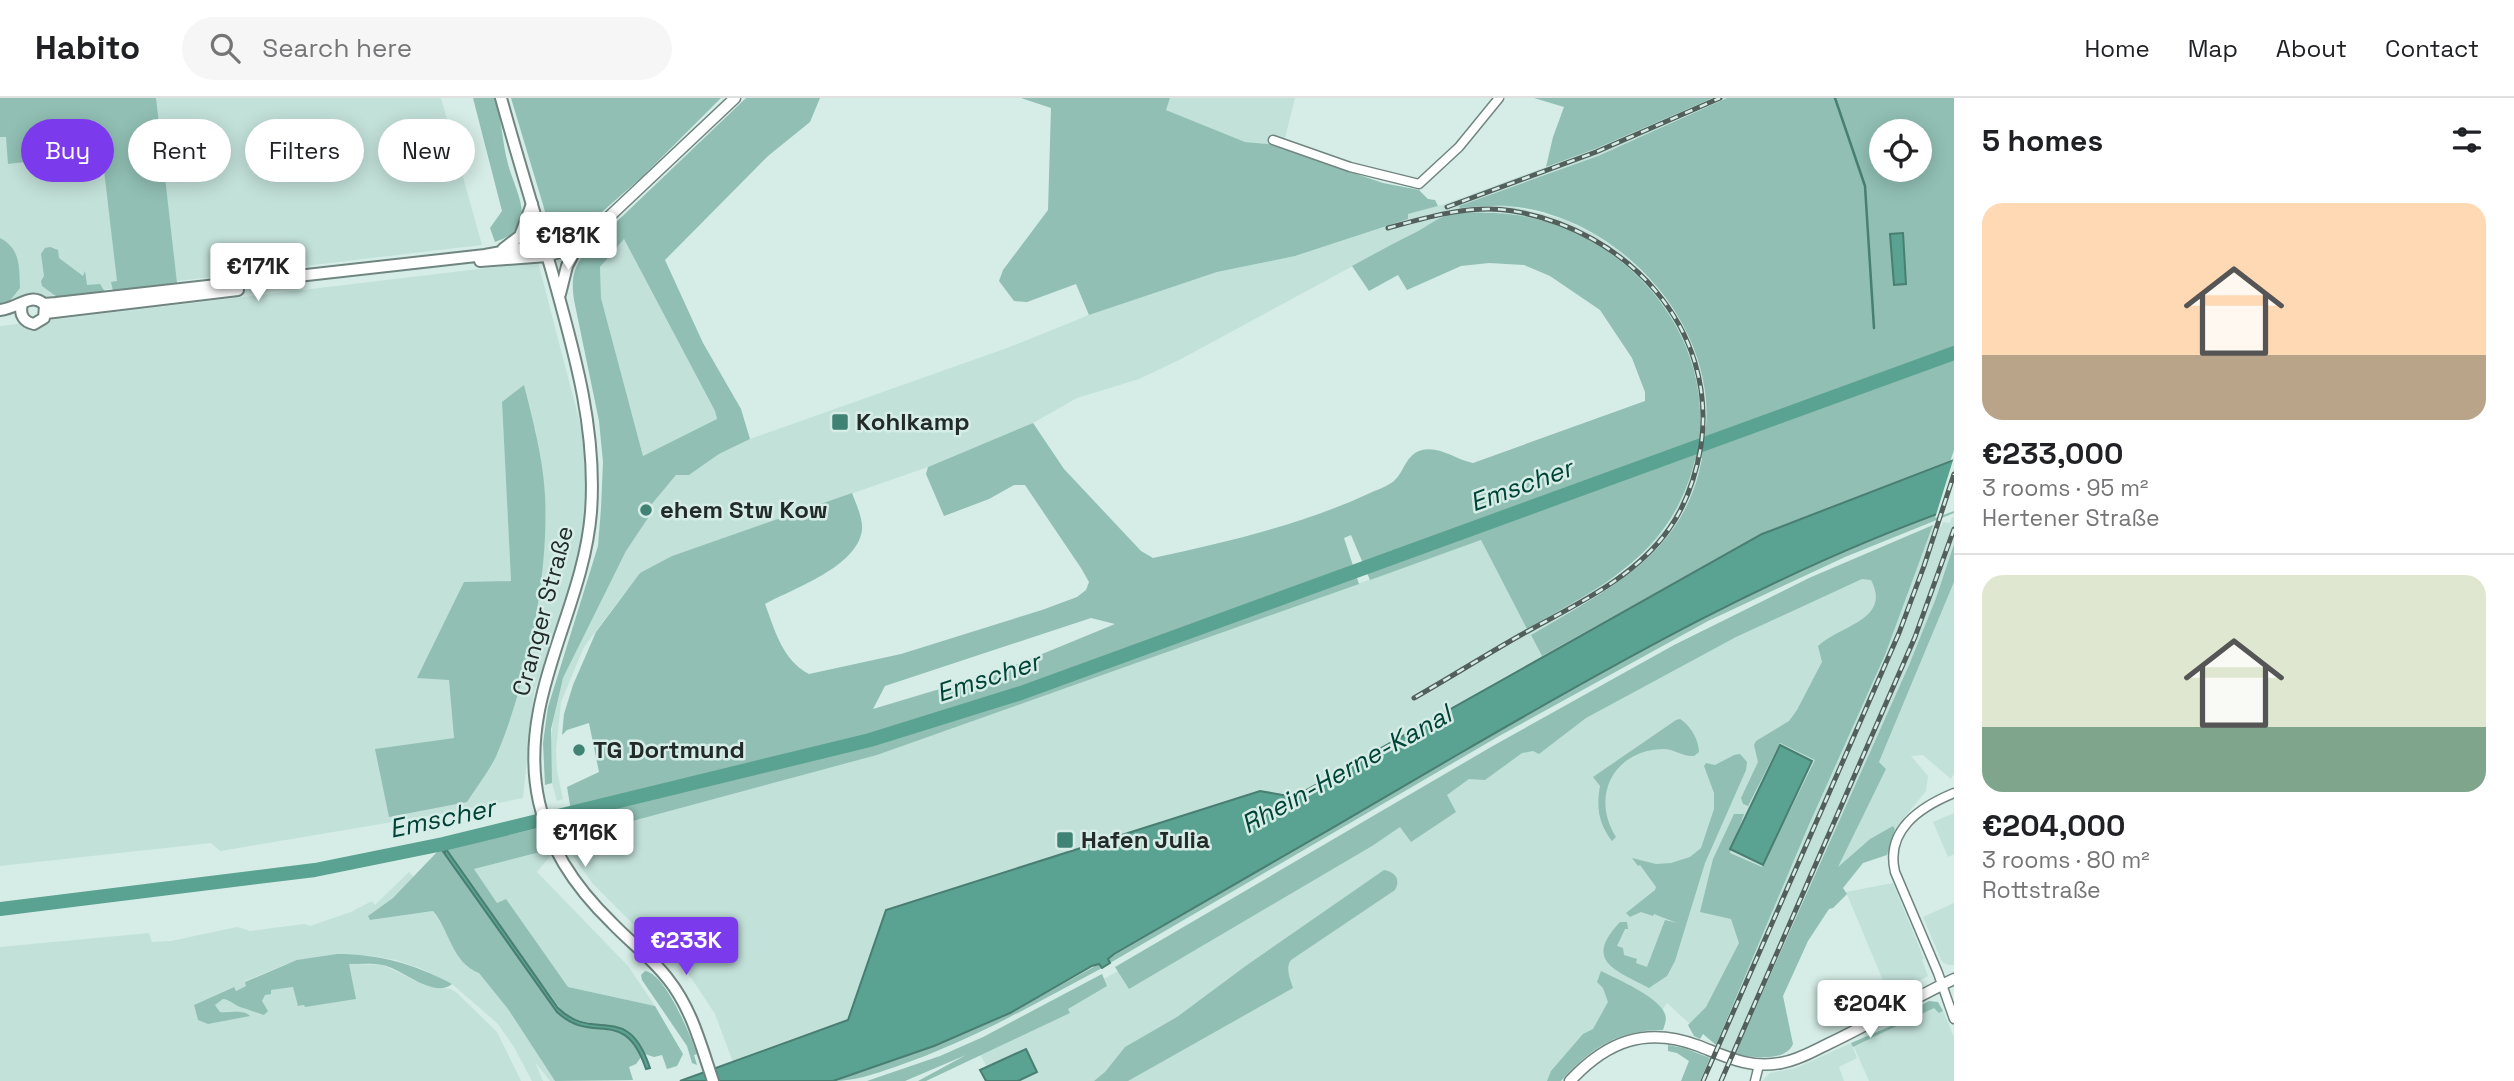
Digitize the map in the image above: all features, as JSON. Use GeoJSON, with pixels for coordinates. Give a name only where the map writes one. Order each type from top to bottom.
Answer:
{"type":"FeatureCollection","features":[{"type":"Feature","properties":{"kind":"main road","name":"Cranger Straße"},"geometry":{"type":"LineString","coordinates":[[501,98],[559,297],[586,404],[592,452],[587,536],[580,574],[542,689],[535,721],[534,769],[539,805],[555,849],[582,892],[670,981],[695,1026],[713,1081]]}},
{"type":"Feature","properties":{"kind":"main road"},"geometry":{"type":"LineString","coordinates":[[498,256],[520,236],[532,204]]}},
{"type":"Feature","properties":{"kind":"main road"},"geometry":{"type":"LineString","coordinates":[[45,308],[486,258],[544,244]]}},
{"type":"Feature","properties":{"kind":"main road"},"geometry":{"type":"LineString","coordinates":[[559,297],[567,266],[577,247]]}},
{"type":"Feature","properties":{"kind":"main road"},"geometry":{"type":"LineString","coordinates":[[498,256],[547,256]]}},
{"type":"Feature","properties":{"kind":"main road"},"geometry":{"type":"LineString","coordinates":[[0,317],[21,310],[30,298],[37,298],[45,308]]}},
{"type":"Feature","properties":{"kind":"main road"},"geometry":{"type":"LineString","coordinates":[[21,310],[29,323],[34,324],[40,322],[45,308]]}},
{"type":"Feature","properties":{"kind":"main road"},"geometry":{"type":"LineString","coordinates":[[0,310],[21,310]]}},
{"type":"Feature","properties":{"kind":"street"},"geometry":{"type":"LineString","coordinates":[[547,256],[577,247],[735,98]]}},
{"type":"Feature","properties":{"kind":"street"},"geometry":{"type":"LineString","coordinates":[[1273,140],[1350,167],[1419,184],[1459,147],[1499,98]]}},
{"type":"Feature","properties":{"kind":"street"},"geometry":{"type":"LineString","coordinates":[[544,244],[562,242],[598,226]]}},
{"type":"Feature","properties":{"kind":"street"},"geometry":{"type":"LineString","coordinates":[[1954,793],[1925,806],[1913,816],[1896,839],[1892,855],[1895,872],[1954,1019]]}},
{"type":"Feature","properties":{"kind":"street"},"geometry":{"type":"LineString","coordinates":[[1570,1081],[1599,1054],[1624,1041],[1643,1037],[1676,1039],[1737,1062],[1759,1065],[1783,1063],[1806,1055],[1954,979]]}},
{"type":"Feature","properties":{"kind":"street"},"geometry":{"type":"LineString","coordinates":[[1755,1081],[1759,1065]]}},
{"type":"Feature","properties":{"kind":"shaded area"},"geometry":{"type":"Polygon","coordinates":[[[0,98],[441,98],[447,119],[378,119],[378,182],[464,182],[482,245],[0,302],[0,98]]]}},
{"type":"Feature","properties":{"kind":"shaded area"},"geometry":{"type":"Polygon","coordinates":[[[0,98],[156,98],[158,119],[128,119],[128,182],[166,182],[177,283],[113,291],[111,282],[117,281],[105,182],[114,182],[114,119],[21,119],[21,162],[8,164],[6,137],[0,137],[0,98]]]}},
{"type":"Feature","properties":{"kind":"shaded area"},"geometry":{"type":"Polygon","coordinates":[[[473,98],[495,98],[506,156],[522,210],[517,230],[495,242],[490,228],[502,211],[473,98]]]}},
{"type":"Feature","properties":{"kind":"shaded area"},"geometry":{"type":"Polygon","coordinates":[[[511,98],[721,98],[643,176],[603,211],[578,230],[553,238],[511,98]]]}},
{"type":"Feature","properties":{"kind":"shaded area"},"geometry":{"type":"Polygon","coordinates":[[[746,98],[820,98],[810,122],[768,156],[665,260],[703,343],[741,409],[750,439],[719,454],[689,475],[676,475],[651,505],[648,518],[626,551],[563,678],[551,729],[552,783],[545,785],[543,743],[548,707],[598,546],[601,508],[603,462],[599,421],[573,292],[574,274],[585,252],[746,98]],[[624,239],[600,267],[601,298],[643,456],[717,419],[624,239]]]}},
{"type":"Feature","properties":{"kind":"shaded area"},"geometry":{"type":"Polygon","coordinates":[[[1021,98],[1170,98],[1166,110],[1245,142],[1268,144],[1383,183],[1419,190],[1428,199],[1435,200],[1438,206],[1408,214],[1408,219],[1295,256],[1217,272],[1089,315],[1076,284],[1027,302],[1014,301],[999,281],[1003,270],[1048,210],[1051,108],[1021,98]]]}},
{"type":"Feature","properties":{"kind":"shaded area"},"geometry":{"type":"Polygon","coordinates":[[[1170,98],[1295,98],[1282,150],[1262,143],[1245,142],[1166,110],[1170,98]]]}},
{"type":"Feature","properties":{"kind":"shaded area"},"geometry":{"type":"Polygon","coordinates":[[[1534,98],[1713,98],[1546,167],[1564,107],[1534,98]]]}},
{"type":"Feature","properties":{"kind":"shaded area"},"geometry":{"type":"Polygon","coordinates":[[[1713,98],[1727,98],[1598,156],[1460,206],[1510,206],[1565,220],[1595,235],[1623,254],[1653,282],[1686,330],[1700,364],[1707,427],[1700,427],[1698,384],[1689,351],[1619,260],[1591,241],[1537,219],[1509,214],[1447,215],[1139,379],[1077,398],[1033,423],[928,467],[672,556],[626,591],[584,647],[561,702],[556,750],[563,799],[557,801],[552,783],[550,751],[554,710],[563,678],[626,551],[648,518],[651,505],[676,475],[689,475],[719,454],[750,439],[1007,348],[1089,315],[1217,272],[1295,256],[1408,219],[1408,214],[1445,204],[1595,149],[1713,98]]]}},
{"type":"Feature","properties":{"kind":"shaded area"},"geometry":{"type":"Polygon","coordinates":[[[1727,98],[1954,98],[1954,450],[1950,462],[1765,532],[1542,656],[1531,635],[1614,584],[1639,566],[1661,545],[1679,520],[1693,492],[1702,458],[1695,460],[1684,493],[1670,520],[1652,543],[1608,581],[1527,629],[1481,540],[1370,580],[1351,535],[1344,538],[1359,584],[877,755],[592,832],[583,837],[577,828],[574,829],[567,787],[599,772],[589,723],[567,730],[562,735],[564,714],[573,685],[596,632],[640,573],[672,556],[852,493],[862,530],[858,543],[849,555],[823,575],[765,604],[786,653],[809,674],[901,654],[1042,610],[1077,597],[1086,590],[1089,582],[1081,568],[1025,485],[1014,485],[989,499],[944,516],[926,474],[928,467],[1033,423],[1064,469],[1141,551],[1153,558],[1263,532],[1344,504],[1392,483],[1409,459],[1422,450],[1436,450],[1473,463],[1645,401],[1645,392],[1632,358],[1600,310],[1550,276],[1524,265],[1489,263],[1461,266],[1407,290],[1398,275],[1369,291],[1352,266],[1446,215],[1494,213],[1535,219],[1574,232],[1610,253],[1641,280],[1667,312],[1686,348],[1698,387],[1700,429],[1706,427],[1704,387],[1694,348],[1676,312],[1650,279],[1620,251],[1585,229],[1548,213],[1508,206],[1459,206],[1598,156],[1727,98]],[[1091,618],[885,686],[873,709],[1003,670],[1115,624],[1091,618]]]}},
{"type":"Feature","properties":{"kind":"shaded area"},"geometry":{"type":"Polygon","coordinates":[[[0,238],[7,242],[15,253],[19,266],[20,288],[8,303],[0,304],[0,238]]]}},
{"type":"Feature","properties":{"kind":"shaded area"},"geometry":{"type":"Polygon","coordinates":[[[624,239],[715,411],[717,420],[643,456],[601,298],[600,267],[624,239]]]}},
{"type":"Feature","properties":{"kind":"shaded area"},"geometry":{"type":"Polygon","coordinates":[[[45,248],[58,250],[59,258],[83,276],[85,271],[87,285],[100,284],[105,292],[57,297],[42,286],[44,276],[41,254],[45,248]]]}},
{"type":"Feature","properties":{"kind":"shaded area"},"geometry":{"type":"Polygon","coordinates":[[[538,262],[587,450],[585,514],[572,583],[534,692],[523,798],[220,851],[211,843],[0,866],[0,326],[538,262]],[[502,402],[511,581],[449,680],[454,738],[382,749],[498,754],[527,664],[542,578],[545,495],[535,428],[502,402]]]}},
{"type":"Feature","properties":{"kind":"shaded area"},"geometry":{"type":"Polygon","coordinates":[[[524,385],[542,467],[545,526],[540,592],[519,692],[495,758],[467,802],[389,817],[375,749],[454,738],[449,680],[417,678],[464,582],[511,581],[502,402],[524,385]]]}},
{"type":"Feature","properties":{"kind":"shaded area"},"geometry":{"type":"Polygon","coordinates":[[[1694,464],[1701,465],[1691,499],[1658,550],[1621,581],[1531,635],[1542,656],[1294,797],[1260,791],[886,910],[848,1020],[733,1062],[715,1014],[692,979],[665,949],[668,946],[659,947],[637,928],[593,884],[569,850],[573,845],[569,831],[577,828],[583,837],[592,832],[877,755],[1481,540],[1527,628],[1618,575],[1639,558],[1668,525],[1683,496],[1694,464]]]}},
{"type":"Feature","properties":{"kind":"shaded area"},"geometry":{"type":"Polygon","coordinates":[[[1954,508],[1954,513],[1845,557],[1708,621],[1501,735],[1110,963],[1108,959],[1114,954],[1638,652],[1825,560],[1954,508]]]}},
{"type":"Feature","properties":{"kind":"shaded area"},"geometry":{"type":"Polygon","coordinates":[[[1952,517],[1954,544],[1909,665],[1735,1054],[1716,1045],[1808,827],[1885,655],[1933,525],[1941,527],[1943,522],[1950,523],[1952,517]]]}},
{"type":"Feature","properties":{"kind":"shaded area"},"geometry":{"type":"Polygon","coordinates":[[[1933,525],[1885,655],[1808,827],[1716,1045],[1703,1034],[1700,1039],[1694,1036],[1688,1025],[1706,1007],[1739,943],[1731,919],[1700,912],[1713,859],[1734,814],[1744,814],[1730,853],[1762,867],[1815,760],[1780,743],[1748,806],[1743,804],[1741,798],[1758,762],[1754,745],[1756,741],[1789,721],[1797,710],[1822,662],[1818,646],[1869,613],[1875,604],[1876,593],[1871,580],[1862,579],[1736,637],[1586,718],[1539,754],[1533,751],[1522,753],[1485,780],[1469,779],[1447,795],[1456,812],[1411,842],[1400,827],[1129,989],[1115,967],[1491,747],[1674,645],[1809,578],[1933,525]]]}},
{"type":"Feature","properties":{"kind":"shaded area"},"geometry":{"type":"Polygon","coordinates":[[[1954,544],[1954,582],[1879,762],[1886,769],[1838,867],[1870,839],[1893,826],[1895,829],[1887,855],[1863,863],[1843,888],[1847,894],[1829,909],[1808,941],[1783,996],[1793,1044],[1789,1050],[1767,1057],[1735,1054],[1909,665],[1954,544]]]}},
{"type":"Feature","properties":{"kind":"shaded area"},"geometry":{"type":"Polygon","coordinates":[[[1882,559],[1899,578],[1746,935],[1702,1022],[1692,1026],[1667,1003],[1659,1015],[1597,1040],[1560,1081],[994,1081],[978,1050],[1318,858],[1882,559]]]}},
{"type":"Feature","properties":{"kind":"shaded area"},"geometry":{"type":"Polygon","coordinates":[[[1954,582],[1954,773],[1951,779],[1923,755],[1911,756],[1928,776],[1926,791],[1895,829],[1893,827],[1870,839],[1836,869],[1886,769],[1879,762],[1954,582]]]}},
{"type":"Feature","properties":{"kind":"shaded area"},"geometry":{"type":"Polygon","coordinates":[[[1680,719],[1693,733],[1699,752],[1690,756],[1667,749],[1646,751],[1631,757],[1620,766],[1611,778],[1605,806],[1616,837],[1612,841],[1601,822],[1598,801],[1600,786],[1593,777],[1680,719]]]}},
{"type":"Feature","properties":{"kind":"shaded area"},"geometry":{"type":"Polygon","coordinates":[[[1740,754],[1747,762],[1746,770],[1705,863],[1675,961],[1667,976],[1649,988],[1615,969],[1604,955],[1604,946],[1609,935],[1620,922],[1627,922],[1628,929],[1625,929],[1617,946],[1623,948],[1624,955],[1637,959],[1636,963],[1647,967],[1665,920],[1677,923],[1654,914],[1653,916],[1641,912],[1630,917],[1626,913],[1656,887],[1632,858],[1656,864],[1671,863],[1690,857],[1701,848],[1714,809],[1714,793],[1704,766],[1706,763],[1715,765],[1740,754]]]}},
{"type":"Feature","properties":{"kind":"shaded area"},"geometry":{"type":"Polygon","coordinates":[[[1954,813],[1954,854],[1948,857],[1933,822],[1954,813]]]}},
{"type":"Feature","properties":{"kind":"shaded area"},"geometry":{"type":"Polygon","coordinates":[[[539,828],[548,850],[474,869],[497,903],[506,899],[568,987],[655,1006],[683,1054],[677,1066],[667,1069],[662,1055],[654,1057],[645,1054],[638,1042],[620,1029],[564,1014],[446,853],[446,849],[539,828]]]}},
{"type":"Feature","properties":{"kind":"shaded area"},"geometry":{"type":"Polygon","coordinates":[[[442,850],[559,1015],[581,1025],[616,1031],[635,1044],[642,1056],[636,1064],[629,1067],[633,1080],[555,1081],[508,1009],[479,973],[463,962],[457,954],[433,911],[370,920],[368,916],[393,898],[442,850]]]}},
{"type":"Feature","properties":{"kind":"shaded area"},"geometry":{"type":"Polygon","coordinates":[[[548,850],[551,855],[537,872],[628,966],[655,1006],[568,987],[506,900],[497,903],[474,869],[548,850]]]}},
{"type":"Feature","properties":{"kind":"shaded area"},"geometry":{"type":"Polygon","coordinates":[[[1384,870],[1396,877],[1395,890],[1291,960],[1288,970],[1293,988],[1128,1081],[1094,1081],[1125,1047],[1177,1017],[1384,870]]]}},
{"type":"Feature","properties":{"kind":"shaded area"},"geometry":{"type":"Polygon","coordinates":[[[409,872],[414,877],[393,898],[368,916],[370,920],[433,911],[472,970],[479,972],[508,1009],[555,1081],[550,1081],[535,1062],[543,1081],[532,1081],[514,1047],[497,1023],[452,984],[396,960],[337,954],[287,964],[245,981],[247,986],[236,991],[233,987],[194,1005],[198,1020],[206,1022],[249,1014],[220,1012],[215,1005],[223,999],[260,1015],[262,997],[270,990],[294,987],[299,1006],[355,999],[348,964],[383,965],[414,980],[457,993],[497,1032],[521,1081],[0,1081],[0,947],[149,933],[152,942],[171,941],[237,927],[250,931],[304,924],[310,926],[351,912],[372,901],[375,905],[409,872]]]}},
{"type":"Feature","properties":{"kind":"shaded area"},"geometry":{"type":"Polygon","coordinates":[[[1893,883],[1924,959],[1922,960],[1928,976],[1890,997],[1846,892],[1893,883]]]}},
{"type":"Feature","properties":{"kind":"shaded area"},"geometry":{"type":"Polygon","coordinates":[[[1954,903],[1954,965],[1949,965],[1942,962],[1923,917],[1954,903]]]}},
{"type":"Feature","properties":{"kind":"shaded area"},"geometry":{"type":"Polygon","coordinates":[[[337,954],[396,961],[452,984],[445,988],[436,988],[383,965],[349,964],[356,999],[298,1006],[293,987],[271,990],[271,994],[265,995],[262,1001],[268,1011],[264,1015],[223,999],[215,1005],[220,1012],[240,1012],[250,1016],[208,1024],[198,1020],[194,1005],[234,987],[236,991],[246,986],[245,982],[297,960],[337,954]]]}},
{"type":"Feature","properties":{"kind":"shaded area"},"geometry":{"type":"Polygon","coordinates":[[[1099,964],[1102,968],[1001,1022],[949,1046],[872,1075],[833,1081],[934,1046],[1010,1013],[1099,964]]]}},
{"type":"Feature","properties":{"kind":"shaded area"},"geometry":{"type":"Polygon","coordinates":[[[645,971],[653,975],[669,994],[689,1033],[697,1054],[694,1055],[697,1065],[692,1063],[687,1046],[642,980],[641,975],[645,971]]]}},
{"type":"Feature","properties":{"kind":"shaded area"},"geometry":{"type":"Polygon","coordinates":[[[1601,971],[1655,1001],[1665,1014],[1663,1030],[1618,1037],[1594,1050],[1561,1081],[1547,1081],[1551,1071],[1583,1034],[1593,1029],[1608,1002],[1603,988],[1597,982],[1601,971]]]}},
{"type":"Feature","properties":{"kind":"shaded area"},"geometry":{"type":"Polygon","coordinates":[[[1102,974],[1107,986],[1068,1009],[1070,1013],[926,1081],[918,1081],[966,1055],[905,1081],[867,1081],[940,1056],[983,1037],[1102,974]]]}},
{"type":"Feature","properties":{"kind":"shaded area"},"geometry":{"type":"Polygon","coordinates":[[[1929,1001],[1938,1002],[1943,1011],[1939,1013],[1934,1008],[1853,1047],[1851,1043],[1900,1022],[1929,1001]]]}},
{"type":"Feature","properties":{"kind":"shaded area"},"geometry":{"type":"Polygon","coordinates":[[[1934,1007],[1939,1013],[1943,1011],[1954,1037],[1954,1081],[1869,1081],[1854,1047],[1934,1007]]]}},
{"type":"Feature","properties":{"kind":"shaded area"},"geometry":{"type":"Polygon","coordinates":[[[1851,1043],[1857,1058],[1839,1067],[1844,1081],[1762,1081],[1770,1073],[1796,1068],[1851,1043]]]}},
{"type":"Feature","properties":{"kind":"shaded area"},"geometry":{"type":"Polygon","coordinates":[[[1668,1045],[1710,1058],[1700,1081],[1681,1081],[1689,1061],[1668,1051],[1668,1045]]]}},
{"type":"Feature","properties":{"kind":"water"},"geometry":{"type":"Polygon","coordinates":[[[1903,233],[1906,284],[1894,285],[1890,234],[1903,233]]]}},
{"type":"Feature","properties":{"kind":"water","name":"Rhein-Herne-Kanal"},"geometry":{"type":"Polygon","coordinates":[[[1954,460],[1954,508],[1825,560],[1638,652],[1114,954],[1108,959],[1110,963],[1102,968],[1099,964],[1092,966],[1010,1013],[934,1046],[833,1081],[680,1081],[848,1020],[886,910],[1260,791],[1294,797],[1762,534],[1954,460]]]}},
{"type":"Feature","properties":{"kind":"water"},"geometry":{"type":"Polygon","coordinates":[[[1780,745],[1812,761],[1763,865],[1730,849],[1780,745]]]}},
{"type":"Feature","properties":{"kind":"water"},"geometry":{"type":"Polygon","coordinates":[[[446,849],[558,1008],[571,1018],[584,1023],[620,1028],[631,1035],[641,1047],[650,1068],[646,1069],[637,1049],[628,1038],[607,1029],[583,1027],[557,1012],[442,850],[446,849]]]}},
{"type":"Feature","properties":{"kind":"water"},"geometry":{"type":"Polygon","coordinates":[[[1026,1049],[1037,1072],[1018,1081],[986,1081],[980,1070],[1026,1049]]]}},
{"type":"Feature","properties":{"kind":"pier"},"geometry":{"type":"Polygon","coordinates":[[[1954,457],[1954,511],[1935,518],[1954,457]]]}},
{"type":"Feature","properties":{"kind":"waterway"},"geometry":{"type":"LineString","coordinates":[[1835,98],[1865,186],[1874,328]]}},
{"type":"Feature","properties":{"kind":"waterway","name":"Emscher"},"geometry":{"type":"LineString","coordinates":[[0,909],[315,870],[443,844],[870,740],[1021,693],[1954,353]]}},
{"type":"Feature","properties":{"kind":"waterway","name":"Emscher"},"geometry":{"type":"LineString","coordinates":[[1889,371],[1891,376]]}},
{"type":"Feature","properties":{"kind":"waterway"},"geometry":{"type":"LineString","coordinates":[[443,844],[445,852]]}},
{"type":"Feature","properties":{"kind":"railway"},"geometry":{"type":"LineString","coordinates":[[1447,207],[1596,152],[1720,98]]}},
{"type":"Feature","properties":{"kind":"railway"},"geometry":{"type":"LineString","coordinates":[[1388,228],[1466,210],[1497,209],[1554,222],[1592,239],[1627,262],[1656,291],[1679,324],[1695,362],[1702,403],[1701,446],[1693,479],[1675,520],[1654,547],[1638,563],[1600,590],[1414,698]]}},
{"type":"Feature","properties":{"kind":"railway"},"geometry":{"type":"LineString","coordinates":[[1703,1081],[1899,633],[1954,474]]}},
{"type":"Feature","properties":{"kind":"railway"},"geometry":{"type":"LineString","coordinates":[[1721,1081],[1915,637],[1954,529]]}},
{"type":"Feature","properties":{"kind":"place","name":"Kohlkamp"},"geometry":{"type":"Point","coordinates":[840,422]}},
{"type":"Feature","properties":{"kind":"place","name":"ehem Stw Kow"},"geometry":{"type":"Point","coordinates":[646,510]}},
{"type":"Feature","properties":{"kind":"place","name":"TG Dortmund"},"geometry":{"type":"Point","coordinates":[579,750]}},
{"type":"Feature","properties":{"kind":"place","name":"Hafen Julia"},"geometry":{"type":"Point","coordinates":[1065,840]}}]}
